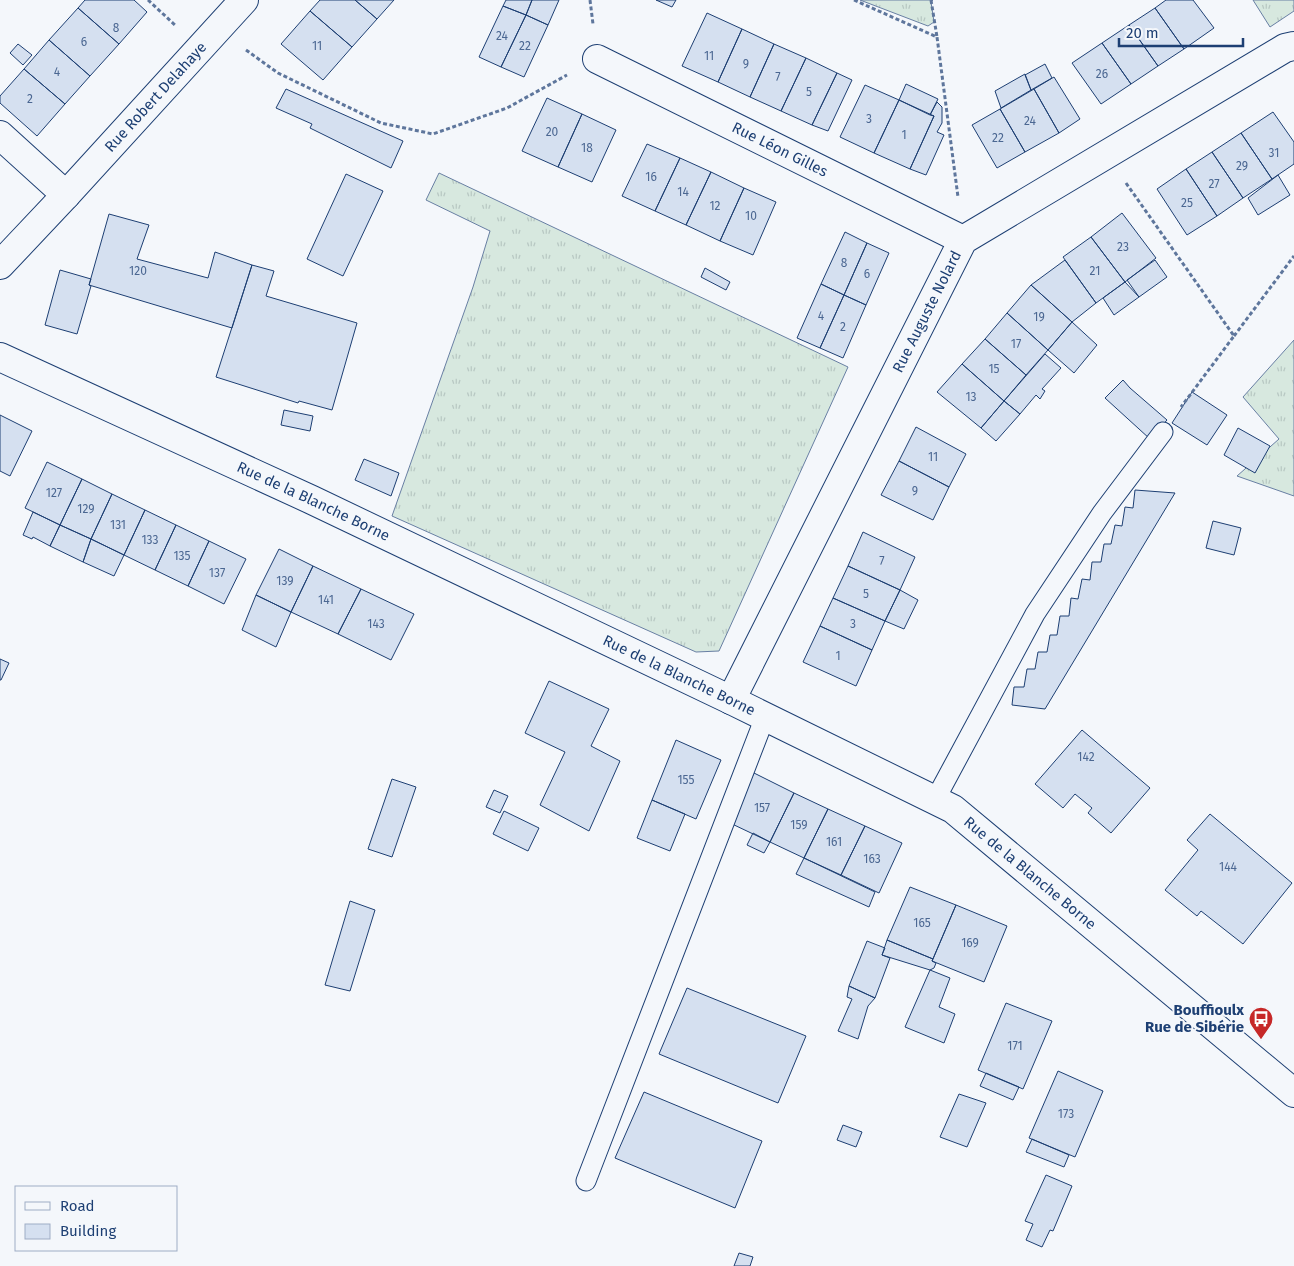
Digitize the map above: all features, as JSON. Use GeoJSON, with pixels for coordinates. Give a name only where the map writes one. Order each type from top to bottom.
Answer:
{"type":"FeatureCollection","features":[{"type":"Feature","properties":{"kind":"street","name":"Rue Robert Delahaye"},"geometry":{"type":"LineString","coordinates":[[0,265],[244,0]]}},
{"type":"Feature","properties":{"kind":"street","name":"Rue Auguste Nolard"},"geometry":{"type":"LineString","coordinates":[[731,700],[963,240],[1285,48],[1294,46]]}},
{"type":"Feature","properties":{"kind":"street","name":"Rue Léon Gilles"},"geometry":{"type":"LineString","coordinates":[[597,59],[963,240]]}},
{"type":"Feature","properties":{"kind":"street"},"geometry":{"type":"LineString","coordinates":[[0,134],[66,195]]}},
{"type":"Feature","properties":{"kind":"street","name":"Rue de la Blanche Borne"},"geometry":{"type":"LineString","coordinates":[[0,357],[312,500],[731,700],[953,810],[1294,1094]]}},
{"type":"Feature","properties":{"kind":"lane"},"geometry":{"type":"LineString","coordinates":[[935,800],[1035,614],[1102,513],[1163,432]]}},
{"type":"Feature","properties":{"kind":"lane"},"geometry":{"type":"LineString","coordinates":[[586,1181],[765,717]]}},
{"type":"Feature","properties":{"kind":"path"},"geometry":{"type":"LineString","coordinates":[[854,0],[937,38]]}},
{"type":"Feature","properties":{"kind":"path"},"geometry":{"type":"LineString","coordinates":[[932,0],[963,240]]}},
{"type":"Feature","properties":{"kind":"path"},"geometry":{"type":"LineString","coordinates":[[217,30],[278,73],[381,123],[433,134],[507,108],[597,59]]}},
{"type":"Feature","properties":{"kind":"path"},"geometry":{"type":"LineString","coordinates":[[1106,155],[1234,336]]}},
{"type":"Feature","properties":{"kind":"path"},"geometry":{"type":"LineString","coordinates":[[1163,432],[1294,256]]}},
{"type":"Feature","properties":{"kind":"green space"},"geometry":{"type":"Polygon","coordinates":[[[860,0],[933,0],[931,2],[934,22],[928,26],[860,0]]]}},
{"type":"Feature","properties":{"kind":"green space"},"geometry":{"type":"Polygon","coordinates":[[[1253,0],[1294,0],[1294,11],[1270,27],[1253,0]]]}},
{"type":"Feature","properties":{"kind":"green space"},"geometry":{"type":"Polygon","coordinates":[[[439,173],[848,367],[719,651],[696,652],[392,516],[473,287],[490,231],[426,200],[439,173]]]}},
{"type":"Feature","properties":{"kind":"green space"},"geometry":{"type":"Polygon","coordinates":[[[1294,340],[1294,496],[1237,476],[1279,439],[1243,397],[1294,340]]]}},
{"type":"Feature","properties":{"kind":"building"},"geometry":{"type":"Polygon","coordinates":[[[85,0],[134,0],[147,12],[119,44],[78,8],[85,0]]]}},
{"type":"Feature","properties":{"kind":"building"},"geometry":{"type":"Polygon","coordinates":[[[320,0],[355,0],[377,19],[352,47],[310,11],[320,0]]]}},
{"type":"Feature","properties":{"kind":"building"},"geometry":{"type":"Polygon","coordinates":[[[355,0],[394,0],[377,19],[355,0]]]}},
{"type":"Feature","properties":{"kind":"building"},"geometry":{"type":"Polygon","coordinates":[[[506,0],[532,0],[526,15],[503,6],[506,0]]]}},
{"type":"Feature","properties":{"kind":"building"},"geometry":{"type":"Polygon","coordinates":[[[532,0],[559,0],[548,25],[526,15],[532,0]]]}},
{"type":"Feature","properties":{"kind":"building"},"geometry":{"type":"Polygon","coordinates":[[[656,0],[676,0],[672,7],[656,0]]]}},
{"type":"Feature","properties":{"kind":"building"},"geometry":{"type":"Polygon","coordinates":[[[1166,0],[1193,0],[1214,28],[1184,49],[1155,8],[1166,0]]]}},
{"type":"Feature","properties":{"kind":"building"},"geometry":{"type":"Polygon","coordinates":[[[503,6],[526,15],[501,67],[479,57],[503,6]]]}},
{"type":"Feature","properties":{"kind":"building"},"geometry":{"type":"Polygon","coordinates":[[[78,8],[119,44],[90,76],[49,40],[78,8]]]}},
{"type":"Feature","properties":{"kind":"building"},"geometry":{"type":"Polygon","coordinates":[[[1155,8],[1184,49],[1158,66],[1129,25],[1155,8]]]}},
{"type":"Feature","properties":{"kind":"building"},"geometry":{"type":"Polygon","coordinates":[[[310,11],[352,47],[323,80],[281,44],[310,11]]]}},
{"type":"Feature","properties":{"kind":"building"},"geometry":{"type":"Polygon","coordinates":[[[707,13],[742,29],[718,82],[682,66],[707,13]]]}},
{"type":"Feature","properties":{"kind":"building"},"geometry":{"type":"Polygon","coordinates":[[[526,15],[548,25],[524,77],[501,67],[526,15]]]}},
{"type":"Feature","properties":{"kind":"building"},"geometry":{"type":"Polygon","coordinates":[[[1129,25],[1158,66],[1131,84],[1102,43],[1129,25]]]}},
{"type":"Feature","properties":{"kind":"building"},"geometry":{"type":"Polygon","coordinates":[[[742,29],[774,44],[750,97],[718,82],[742,29]]]}},
{"type":"Feature","properties":{"kind":"building"},"geometry":{"type":"Polygon","coordinates":[[[49,40],[90,76],[65,104],[24,69],[49,40]]]}},
{"type":"Feature","properties":{"kind":"building"},"geometry":{"type":"Polygon","coordinates":[[[1102,43],[1131,84],[1101,104],[1072,63],[1102,43]]]}},
{"type":"Feature","properties":{"kind":"building"},"geometry":{"type":"Polygon","coordinates":[[[18,44],[32,55],[23,65],[10,53],[18,44]]]}},
{"type":"Feature","properties":{"kind":"building"},"geometry":{"type":"Polygon","coordinates":[[[774,44],[806,58],[781,111],[750,97],[774,44]]]}},
{"type":"Feature","properties":{"kind":"building"},"geometry":{"type":"Polygon","coordinates":[[[806,58],[837,73],[812,125],[781,111],[806,58]]]}},
{"type":"Feature","properties":{"kind":"building"},"geometry":{"type":"Polygon","coordinates":[[[1045,64],[1052,78],[1031,90],[1025,75],[1045,64]]]}},
{"type":"Feature","properties":{"kind":"building"},"geometry":{"type":"Polygon","coordinates":[[[24,69],[65,104],[37,136],[0,103],[0,96],[24,69]]]}},
{"type":"Feature","properties":{"kind":"building"},"geometry":{"type":"Polygon","coordinates":[[[837,73],[852,80],[828,131],[812,125],[837,73]]]}},
{"type":"Feature","properties":{"kind":"building"},"geometry":{"type":"Polygon","coordinates":[[[1025,74],[1031,90],[1001,108],[995,91],[1025,74]]]}},
{"type":"Feature","properties":{"kind":"building"},"geometry":{"type":"Polygon","coordinates":[[[1054,77],[1080,119],[1059,133],[1034,89],[1054,77]]]}},
{"type":"Feature","properties":{"kind":"building"},"geometry":{"type":"Polygon","coordinates":[[[906,84],[938,99],[930,115],[899,100],[906,84]]]}},
{"type":"Feature","properties":{"kind":"building"},"geometry":{"type":"Polygon","coordinates":[[[865,85],[899,100],[874,153],[840,137],[865,85]]]}},
{"type":"Feature","properties":{"kind":"building"},"geometry":{"type":"Polygon","coordinates":[[[286,89],[403,141],[391,168],[310,128],[312,124],[276,108],[286,89]]]}},
{"type":"Feature","properties":{"kind":"building"},"geometry":{"type":"Polygon","coordinates":[[[1034,89],[1059,133],[1025,152],[1000,109],[1034,89]]]}},
{"type":"Feature","properties":{"kind":"building"},"geometry":{"type":"Polygon","coordinates":[[[547,98],[582,114],[558,167],[522,151],[547,98]]]}},
{"type":"Feature","properties":{"kind":"building"},"geometry":{"type":"Polygon","coordinates":[[[899,100],[934,116],[910,169],[874,153],[899,100]]]}},
{"type":"Feature","properties":{"kind":"building"},"geometry":{"type":"Polygon","coordinates":[[[937,102],[942,107],[942,123],[937,132],[944,135],[926,175],[910,169],[934,116],[930,115],[937,102]]]}},
{"type":"Feature","properties":{"kind":"building"},"geometry":{"type":"Polygon","coordinates":[[[1000,109],[1025,152],[997,168],[972,125],[1000,109]]]}},
{"type":"Feature","properties":{"kind":"building"},"geometry":{"type":"Polygon","coordinates":[[[1273,112],[1294,142],[1294,164],[1272,179],[1241,133],[1273,112]]]}},
{"type":"Feature","properties":{"kind":"building"},"geometry":{"type":"Polygon","coordinates":[[[582,114],[616,130],[592,182],[558,167],[582,114]]]}},
{"type":"Feature","properties":{"kind":"building"},"geometry":{"type":"Polygon","coordinates":[[[1241,133],[1272,179],[1243,198],[1212,152],[1241,133]]]}},
{"type":"Feature","properties":{"kind":"building"},"geometry":{"type":"Polygon","coordinates":[[[647,144],[680,158],[655,211],[622,196],[647,144]]]}},
{"type":"Feature","properties":{"kind":"building"},"geometry":{"type":"Polygon","coordinates":[[[1212,152],[1243,198],[1217,216],[1186,169],[1212,152]]]}},
{"type":"Feature","properties":{"kind":"building"},"geometry":{"type":"Polygon","coordinates":[[[680,158],[711,172],[686,225],[655,211],[680,158]]]}},
{"type":"Feature","properties":{"kind":"building"},"geometry":{"type":"Polygon","coordinates":[[[1186,169],[1217,216],[1187,235],[1157,189],[1186,169]]]}},
{"type":"Feature","properties":{"kind":"building"},"geometry":{"type":"Polygon","coordinates":[[[711,172],[744,188],[720,241],[686,225],[711,172]]]}},
{"type":"Feature","properties":{"kind":"building"},"geometry":{"type":"Polygon","coordinates":[[[346,174],[383,191],[343,276],[307,259],[346,174]]]}},
{"type":"Feature","properties":{"kind":"building"},"geometry":{"type":"Polygon","coordinates":[[[1278,175],[1290,195],[1258,215],[1248,198],[1278,175]]]}},
{"type":"Feature","properties":{"kind":"building"},"geometry":{"type":"Polygon","coordinates":[[[744,188],[776,202],[753,255],[720,241],[744,188]]]}},
{"type":"Feature","properties":{"kind":"building"},"geometry":{"type":"Polygon","coordinates":[[[1122,213],[1156,258],[1125,282],[1091,237],[1122,213]]]}},
{"type":"Feature","properties":{"kind":"building"},"geometry":{"type":"Polygon","coordinates":[[[109,214],[149,225],[137,259],[208,278],[215,252],[252,265],[232,328],[89,285],[109,214]]]}},
{"type":"Feature","properties":{"kind":"building"},"geometry":{"type":"Polygon","coordinates":[[[845,232],[867,243],[844,295],[821,284],[845,232]]]}},
{"type":"Feature","properties":{"kind":"building"},"geometry":{"type":"Polygon","coordinates":[[[1091,237],[1125,282],[1096,303],[1063,257],[1091,237]]]}},
{"type":"Feature","properties":{"kind":"building"},"geometry":{"type":"Polygon","coordinates":[[[867,243],[889,253],[866,305],[844,295],[867,243]]]}},
{"type":"Feature","properties":{"kind":"building"},"geometry":{"type":"Polygon","coordinates":[[[1065,260],[1096,303],[1072,322],[1031,285],[1065,260]]]}},
{"type":"Feature","properties":{"kind":"building"},"geometry":{"type":"Polygon","coordinates":[[[1155,260],[1167,277],[1139,297],[1127,280],[1155,260]]]}},
{"type":"Feature","properties":{"kind":"building"},"geometry":{"type":"Polygon","coordinates":[[[252,265],[274,271],[266,296],[357,323],[332,410],[299,401],[298,403],[216,377],[252,265]]]}},
{"type":"Feature","properties":{"kind":"building"},"geometry":{"type":"Polygon","coordinates":[[[705,268],[730,282],[726,290],[701,277],[705,268]]]}},
{"type":"Feature","properties":{"kind":"building"},"geometry":{"type":"Polygon","coordinates":[[[60,270],[91,279],[89,285],[91,286],[77,334],[45,325],[60,270]]]}},
{"type":"Feature","properties":{"kind":"building"},"geometry":{"type":"Polygon","coordinates":[[[1125,282],[1139,297],[1114,315],[1103,298],[1125,282]]]}},
{"type":"Feature","properties":{"kind":"building"},"geometry":{"type":"Polygon","coordinates":[[[821,284],[844,295],[820,348],[797,338],[821,284]]]}},
{"type":"Feature","properties":{"kind":"building"},"geometry":{"type":"Polygon","coordinates":[[[1031,285],[1072,322],[1048,350],[1007,313],[1031,285]]]}},
{"type":"Feature","properties":{"kind":"building"},"geometry":{"type":"Polygon","coordinates":[[[844,295],[866,305],[843,358],[820,348],[844,295]]]}},
{"type":"Feature","properties":{"kind":"building"},"geometry":{"type":"Polygon","coordinates":[[[1007,313],[1048,350],[1026,375],[985,339],[1007,313]]]}},
{"type":"Feature","properties":{"kind":"building"},"geometry":{"type":"Polygon","coordinates":[[[1072,322],[1097,345],[1074,373],[1048,350],[1072,322]]]}},
{"type":"Feature","properties":{"kind":"building"},"geometry":{"type":"Polygon","coordinates":[[[985,339],[1026,375],[1004,401],[962,364],[985,339]]]}},
{"type":"Feature","properties":{"kind":"building"},"geometry":{"type":"Polygon","coordinates":[[[1045,354],[1061,368],[1042,389],[1045,391],[1040,399],[1036,395],[1020,414],[1004,401],[1045,354]]]}},
{"type":"Feature","properties":{"kind":"building"},"geometry":{"type":"Polygon","coordinates":[[[962,364],[1004,401],[981,428],[937,392],[962,364]]]}},
{"type":"Feature","properties":{"kind":"building"},"geometry":{"type":"Polygon","coordinates":[[[1123,380],[1167,420],[1150,439],[1105,398],[1123,380]]]}},
{"type":"Feature","properties":{"kind":"building"},"geometry":{"type":"Polygon","coordinates":[[[1192,392],[1227,415],[1207,445],[1172,423],[1192,392]]]}},
{"type":"Feature","properties":{"kind":"building"},"geometry":{"type":"Polygon","coordinates":[[[1004,401],[1020,414],[996,441],[981,428],[1004,401]]]}},
{"type":"Feature","properties":{"kind":"building"},"geometry":{"type":"Polygon","coordinates":[[[284,410],[313,416],[310,431],[281,425],[284,410]]]}},
{"type":"Feature","properties":{"kind":"building"},"geometry":{"type":"Polygon","coordinates":[[[0,415],[32,431],[10,476],[0,471],[0,415]]]}},
{"type":"Feature","properties":{"kind":"building"},"geometry":{"type":"Polygon","coordinates":[[[916,427],[966,454],[949,487],[899,461],[916,427]]]}},
{"type":"Feature","properties":{"kind":"building"},"geometry":{"type":"Polygon","coordinates":[[[1238,428],[1270,446],[1255,473],[1224,455],[1238,428]]]}},
{"type":"Feature","properties":{"kind":"building"},"geometry":{"type":"Polygon","coordinates":[[[364,459],[399,473],[391,496],[355,480],[364,459]]]}},
{"type":"Feature","properties":{"kind":"building"},"geometry":{"type":"Polygon","coordinates":[[[899,461],[949,487],[933,520],[881,495],[899,461]]]}},
{"type":"Feature","properties":{"kind":"building"},"geometry":{"type":"Polygon","coordinates":[[[47,462],[82,479],[60,525],[25,508],[47,462]]]}},
{"type":"Feature","properties":{"kind":"building"},"geometry":{"type":"Polygon","coordinates":[[[82,479],[112,494],[91,539],[60,525],[82,479]]]}},
{"type":"Feature","properties":{"kind":"building"},"geometry":{"type":"Polygon","coordinates":[[[1135,490],[1175,493],[1045,709],[1012,705],[1014,687],[1024,687],[1027,669],[1035,669],[1038,652],[1047,652],[1050,635],[1057,635],[1060,616],[1069,616],[1071,598],[1078,599],[1082,579],[1090,580],[1092,562],[1101,562],[1104,544],[1111,544],[1115,525],[1122,526],[1125,507],[1133,508],[1135,490]]]}},
{"type":"Feature","properties":{"kind":"building"},"geometry":{"type":"Polygon","coordinates":[[[112,494],[145,510],[124,555],[91,539],[112,494]]]}},
{"type":"Feature","properties":{"kind":"building"},"geometry":{"type":"Polygon","coordinates":[[[145,510],[176,525],[155,570],[124,555],[145,510]]]}},
{"type":"Feature","properties":{"kind":"building"},"geometry":{"type":"Polygon","coordinates":[[[33,512],[60,525],[50,546],[33,537],[32,539],[23,535],[33,512]]]}},
{"type":"Feature","properties":{"kind":"building"},"geometry":{"type":"Polygon","coordinates":[[[1213,521],[1241,528],[1234,555],[1206,548],[1213,521]]]}},
{"type":"Feature","properties":{"kind":"building"},"geometry":{"type":"Polygon","coordinates":[[[60,525],[91,539],[83,562],[50,546],[60,525]]]}},
{"type":"Feature","properties":{"kind":"building"},"geometry":{"type":"Polygon","coordinates":[[[176,525],[209,541],[188,586],[155,570],[176,525]]]}},
{"type":"Feature","properties":{"kind":"building"},"geometry":{"type":"Polygon","coordinates":[[[863,532],[915,557],[900,590],[848,566],[863,532]]]}},
{"type":"Feature","properties":{"kind":"building"},"geometry":{"type":"Polygon","coordinates":[[[91,539],[124,555],[114,576],[83,562],[91,539]]]}},
{"type":"Feature","properties":{"kind":"building"},"geometry":{"type":"Polygon","coordinates":[[[209,541],[246,559],[224,604],[188,586],[209,541]]]}},
{"type":"Feature","properties":{"kind":"building"},"geometry":{"type":"Polygon","coordinates":[[[279,549],[313,566],[291,612],[256,595],[279,549]]]}},
{"type":"Feature","properties":{"kind":"building"},"geometry":{"type":"Polygon","coordinates":[[[313,566],[361,589],[338,634],[291,612],[313,566]]]}},
{"type":"Feature","properties":{"kind":"building"},"geometry":{"type":"Polygon","coordinates":[[[848,566],[900,590],[885,621],[833,598],[848,566]]]}},
{"type":"Feature","properties":{"kind":"building"},"geometry":{"type":"Polygon","coordinates":[[[361,589],[414,614],[391,660],[338,634],[361,589]]]}},
{"type":"Feature","properties":{"kind":"building"},"geometry":{"type":"Polygon","coordinates":[[[900,590],[918,600],[904,629],[885,621],[900,590]]]}},
{"type":"Feature","properties":{"kind":"building"},"geometry":{"type":"Polygon","coordinates":[[[256,595],[291,612],[276,647],[242,630],[256,595]]]}},
{"type":"Feature","properties":{"kind":"building"},"geometry":{"type":"Polygon","coordinates":[[[833,598],[885,621],[872,650],[820,626],[833,598]]]}},
{"type":"Feature","properties":{"kind":"building"},"geometry":{"type":"Polygon","coordinates":[[[820,626],[872,650],[856,686],[803,662],[820,626]]]}},
{"type":"Feature","properties":{"kind":"building"},"geometry":{"type":"Polygon","coordinates":[[[0,659],[9,663],[1,680],[0,680],[0,659]]]}},
{"type":"Feature","properties":{"kind":"building"},"geometry":{"type":"Polygon","coordinates":[[[549,681],[609,709],[591,746],[620,761],[589,831],[540,805],[565,752],[525,733],[549,681]]]}},
{"type":"Feature","properties":{"kind":"building"},"geometry":{"type":"Polygon","coordinates":[[[1082,730],[1150,788],[1111,833],[1088,813],[1092,808],[1075,794],[1063,808],[1035,784],[1082,730]]]}},
{"type":"Feature","properties":{"kind":"building"},"geometry":{"type":"Polygon","coordinates":[[[676,740],[721,760],[696,819],[652,800],[676,740]]]}},
{"type":"Feature","properties":{"kind":"building"},"geometry":{"type":"Polygon","coordinates":[[[754,773],[794,793],[770,842],[730,823],[754,773]]]}},
{"type":"Feature","properties":{"kind":"building"},"geometry":{"type":"Polygon","coordinates":[[[392,779],[416,787],[392,857],[368,849],[392,779]]]}},
{"type":"Feature","properties":{"kind":"building"},"geometry":{"type":"Polygon","coordinates":[[[494,790],[508,796],[500,813],[486,807],[494,790]]]}},
{"type":"Feature","properties":{"kind":"building"},"geometry":{"type":"Polygon","coordinates":[[[794,793],[828,809],[804,858],[770,842],[794,793]]]}},
{"type":"Feature","properties":{"kind":"building"},"geometry":{"type":"Polygon","coordinates":[[[652,800],[685,814],[670,851],[637,838],[652,800]]]}},
{"type":"Feature","properties":{"kind":"building"},"geometry":{"type":"Polygon","coordinates":[[[828,809],[865,826],[841,875],[804,858],[828,809]]]}},
{"type":"Feature","properties":{"kind":"building"},"geometry":{"type":"Polygon","coordinates":[[[504,811],[539,828],[528,851],[493,834],[504,811]]]}},
{"type":"Feature","properties":{"kind":"building"},"geometry":{"type":"Polygon","coordinates":[[[1210,814],[1292,883],[1243,944],[1201,911],[1197,916],[1165,890],[1198,850],[1187,840],[1210,814]]]}},
{"type":"Feature","properties":{"kind":"building"},"geometry":{"type":"Polygon","coordinates":[[[865,826],[902,843],[879,893],[841,875],[865,826]]]}},
{"type":"Feature","properties":{"kind":"building"},"geometry":{"type":"Polygon","coordinates":[[[753,833],[770,842],[764,853],[747,845],[753,833]]]}},
{"type":"Feature","properties":{"kind":"building"},"geometry":{"type":"Polygon","coordinates":[[[804,858],[875,892],[869,907],[796,874],[804,858]]]}},
{"type":"Feature","properties":{"kind":"building"},"geometry":{"type":"Polygon","coordinates":[[[910,887],[956,905],[933,959],[887,940],[910,887]]]}},
{"type":"Feature","properties":{"kind":"building"},"geometry":{"type":"Polygon","coordinates":[[[350,901],[375,910],[350,991],[325,985],[350,901]]]}},
{"type":"Feature","properties":{"kind":"building"},"geometry":{"type":"Polygon","coordinates":[[[956,905],[1007,926],[984,982],[932,961],[956,905]]]}},
{"type":"Feature","properties":{"kind":"building"},"geometry":{"type":"Polygon","coordinates":[[[887,940],[933,959],[932,961],[936,963],[934,968],[930,970],[882,955],[887,940]]]}},
{"type":"Feature","properties":{"kind":"building"},"geometry":{"type":"Polygon","coordinates":[[[867,941],[885,948],[882,955],[890,958],[875,998],[849,986],[867,941]]]}},
{"type":"Feature","properties":{"kind":"building"},"geometry":{"type":"Polygon","coordinates":[[[930,970],[950,978],[939,1007],[955,1014],[944,1043],[905,1027],[930,970]]]}},
{"type":"Feature","properties":{"kind":"building"},"geometry":{"type":"Polygon","coordinates":[[[849,986],[875,998],[868,1006],[858,1039],[838,1031],[852,999],[847,997],[849,986]]]}},
{"type":"Feature","properties":{"kind":"building"},"geometry":{"type":"Polygon","coordinates":[[[687,988],[806,1036],[778,1103],[659,1054],[687,988]]]}},
{"type":"Feature","properties":{"kind":"building"},"geometry":{"type":"Polygon","coordinates":[[[1006,1003],[1052,1021],[1023,1089],[978,1070],[1006,1003]]]}},
{"type":"Feature","properties":{"kind":"building"},"geometry":{"type":"Polygon","coordinates":[[[1058,1071],[1103,1091],[1075,1157],[1029,1138],[1058,1071]]]}},
{"type":"Feature","properties":{"kind":"building"},"geometry":{"type":"Polygon","coordinates":[[[986,1073],[1019,1087],[1013,1100],[980,1086],[986,1073]]]}},
{"type":"Feature","properties":{"kind":"building"},"geometry":{"type":"Polygon","coordinates":[[[644,1092],[762,1141],[735,1208],[615,1158],[644,1092]]]}},
{"type":"Feature","properties":{"kind":"building"},"geometry":{"type":"Polygon","coordinates":[[[959,1094],[986,1103],[967,1147],[940,1137],[959,1094]]]}},
{"type":"Feature","properties":{"kind":"building"},"geometry":{"type":"Polygon","coordinates":[[[843,1125],[862,1132],[856,1147],[837,1140],[843,1125]]]}},
{"type":"Feature","properties":{"kind":"building"},"geometry":{"type":"Polygon","coordinates":[[[1032,1139],[1069,1155],[1064,1167],[1026,1152],[1032,1139]]]}},
{"type":"Feature","properties":{"kind":"building"},"geometry":{"type":"Polygon","coordinates":[[[1046,1175],[1072,1186],[1053,1231],[1050,1230],[1042,1247],[1026,1240],[1033,1224],[1025,1221],[1046,1175]]]}},
{"type":"Feature","properties":{"kind":"building"},"geometry":{"type":"Polygon","coordinates":[[[739,1253],[753,1257],[750,1266],[734,1266],[739,1253]]]}},
{"type":"Feature","properties":{"kind":"place","name":"Bouffioulx Rue de Sibérie"},"geometry":{"type":"Point","coordinates":[1261,1040]}}]}
